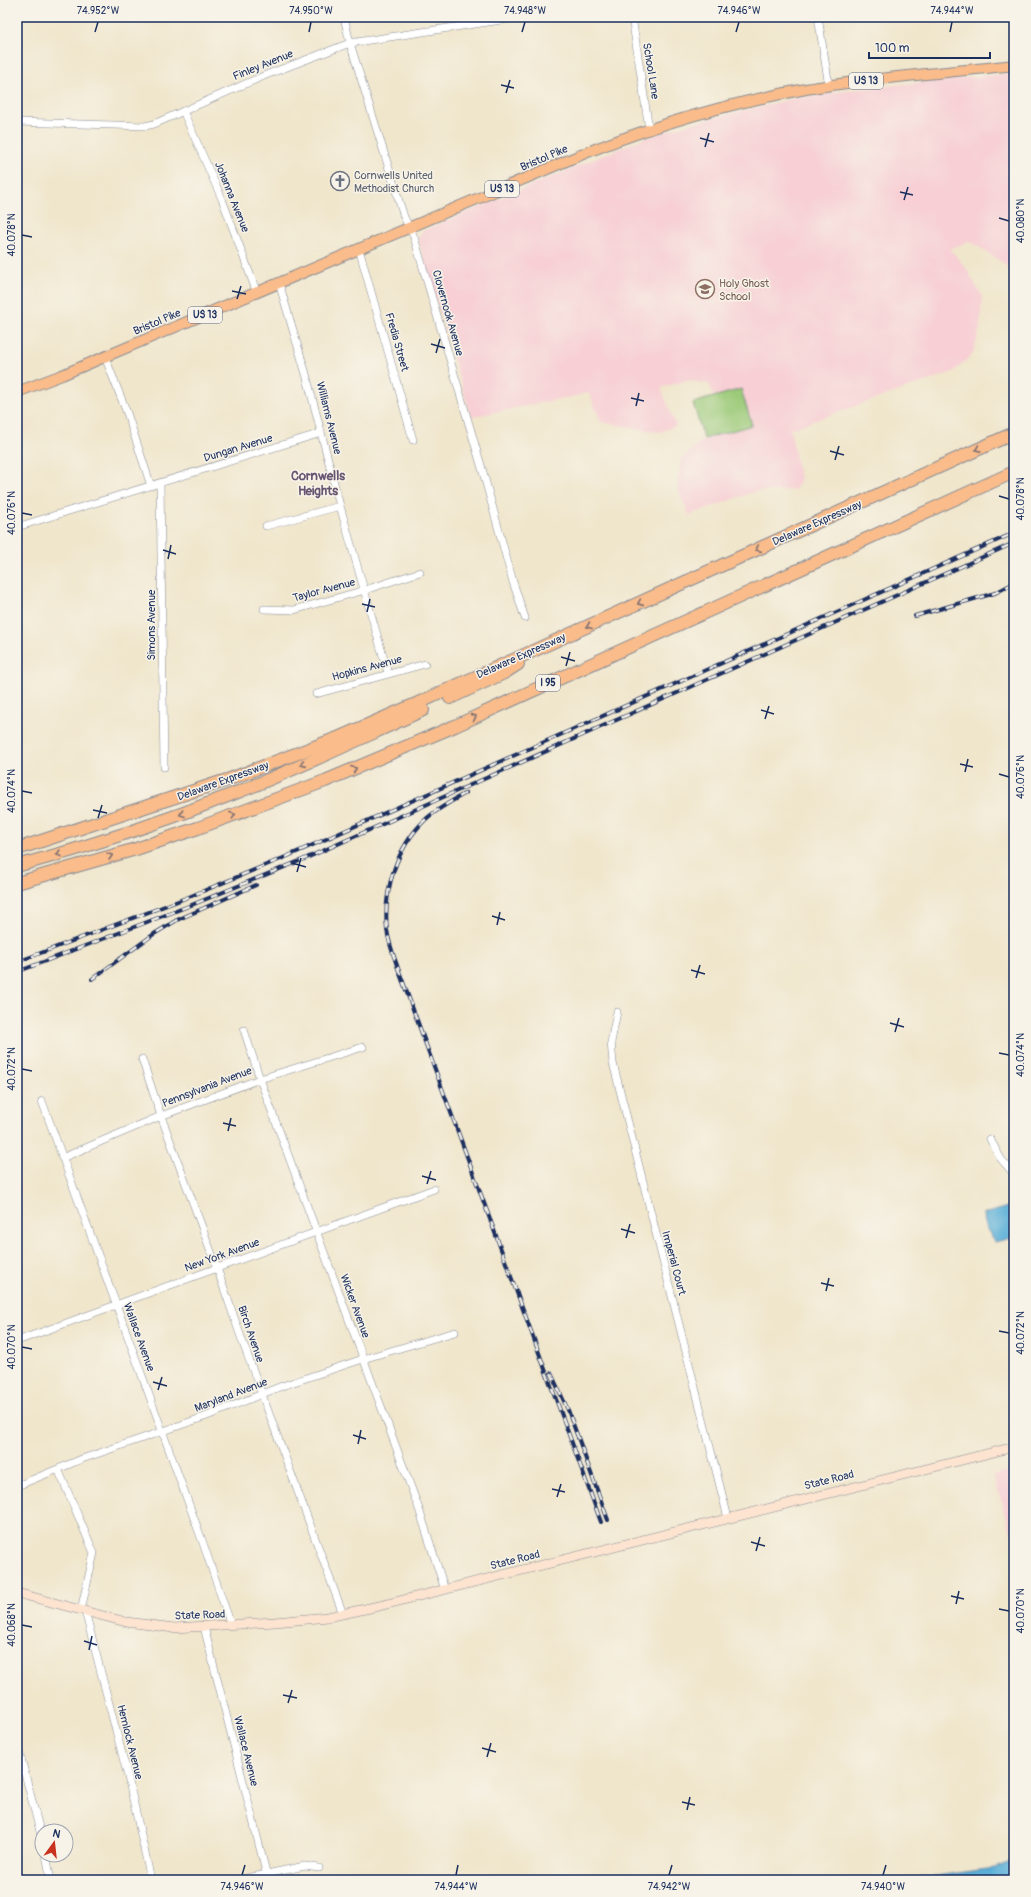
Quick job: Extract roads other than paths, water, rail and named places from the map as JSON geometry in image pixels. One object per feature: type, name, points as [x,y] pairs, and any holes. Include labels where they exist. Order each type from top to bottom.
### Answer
[{"type":"highway","name":"Delaware Expressway","points":[[17,849],[176,798],[285,759],[416,704],[1014,433]]},
{"type":"highway","name":"I 95","points":[[17,883],[192,830],[338,776],[455,726],[1014,472]]},
{"type":"highway","points":[[17,866],[120,835],[239,792],[504,674],[551,642]]},
{"type":"main road","name":"Bristol Pike","points":[[17,392],[105,357],[589,152],[649,129],[726,106],[829,86],[1014,65]]},
{"type":"main road","name":"State Road","points":[[17,1593],[143,1625],[174,1628],[231,1625],[343,1614],[445,1590],[1014,1447]]},
{"type":"street","name":"Clovernook Avenue","points":[[344,17],[350,43],[404,217],[414,237],[483,472],[513,582],[525,618]]},
{"type":"street","name":"Finley Avenue","points":[[17,122],[144,126],[154,124],[266,75],[350,43],[520,17]]},
{"type":"street","name":"School Lane","points":[[632,17],[649,129]]},
{"type":"street","points":[[818,17],[829,86]]},
{"type":"street","name":"Johanna Avenue","points":[[183,111],[222,199],[257,293]]},
{"type":"street","name":"Fredia Street","points":[[359,249],[413,440]]},
{"type":"street","name":"Williams Avenue","points":[[279,283],[306,374],[340,506],[388,674]]},
{"type":"street","points":[[17,527],[151,486],[129,419],[105,357]]},
{"type":"street","name":"Dungan Avenue","points":[[151,486],[321,434]]},
{"type":"street","name":"Simons Avenue","points":[[160,483],[164,767]]},
{"type":"street","points":[[266,526],[340,506]]},
{"type":"street","name":"Taylor Avenue","points":[[264,609],[294,610],[365,590],[420,572]]},
{"type":"street","name":"Hopkins Avenue","points":[[316,694],[425,664]]},
{"type":"street","name":"Imperial Court","points":[[617,1012],[611,1042],[613,1063],[728,1518]]},
{"type":"street","name":"Wicker Avenue","points":[[244,1030],[260,1079],[420,1509],[445,1590]]},
{"type":"street","name":"Pennsylvania Avenue","points":[[62,1158],[161,1116],[260,1079],[363,1047]]},
{"type":"street","name":"Birch Avenue","points":[[142,1059],[161,1116],[262,1395],[343,1614]]},
{"type":"street","name":"Wallace Avenue","points":[[42,1101],[203,1543],[231,1625]]},
{"type":"street","points":[[990,1140],[1001,1159],[1014,1174]]},
{"type":"street","name":"New York Avenue","points":[[17,1341],[434,1189]]},
{"type":"street","name":"Maryland Avenue","points":[[17,1486],[58,1469],[363,1359],[455,1332]]},
{"type":"street","name":"Hemlock Avenue","points":[[58,1469],[94,1552],[83,1610],[128,1777],[151,1880]]},
{"type":"street","name":"Wallace Avenue","points":[[204,1627],[268,1877]]},
{"type":"street","points":[[17,1743],[38,1823]]},
{"type":"street","points":[[48,1863],[51,1880]]},
{"type":"street","points":[[237,1880],[268,1877],[305,1866],[319,1868]]},
{"type":"water","points":[[1014,1205],[1014,1237],[995,1242],[985,1226],[984,1214]]},
{"type":"water","points":[[1014,1861],[1014,1880],[907,1880],[994,1868]]},
{"type":"railway","points":[[17,962],[191,896],[288,856],[1014,533]]},
{"type":"railway","points":[[17,972],[194,904],[302,860],[1014,543]]},
{"type":"railway","points":[[915,616],[995,593],[1014,583]]},
{"type":"railway","points":[[466,793],[445,805],[425,820],[406,844],[399,857],[390,885],[387,900],[387,930],[399,971],[601,1522]]},
{"type":"railway","points":[[92,979],[154,934],[177,920],[256,885]]},
{"type":"railway","points":[[551,1373],[568,1410],[608,1520]]},
{"type":"place","name":"Cornwells United Methodist Church","points":[[340,181]]},
{"type":"place","name":"Holy Ghost School","points":[[705,289]]},
{"type":"district","name":"Cornwells Heights","points":[[318,484]]}]
